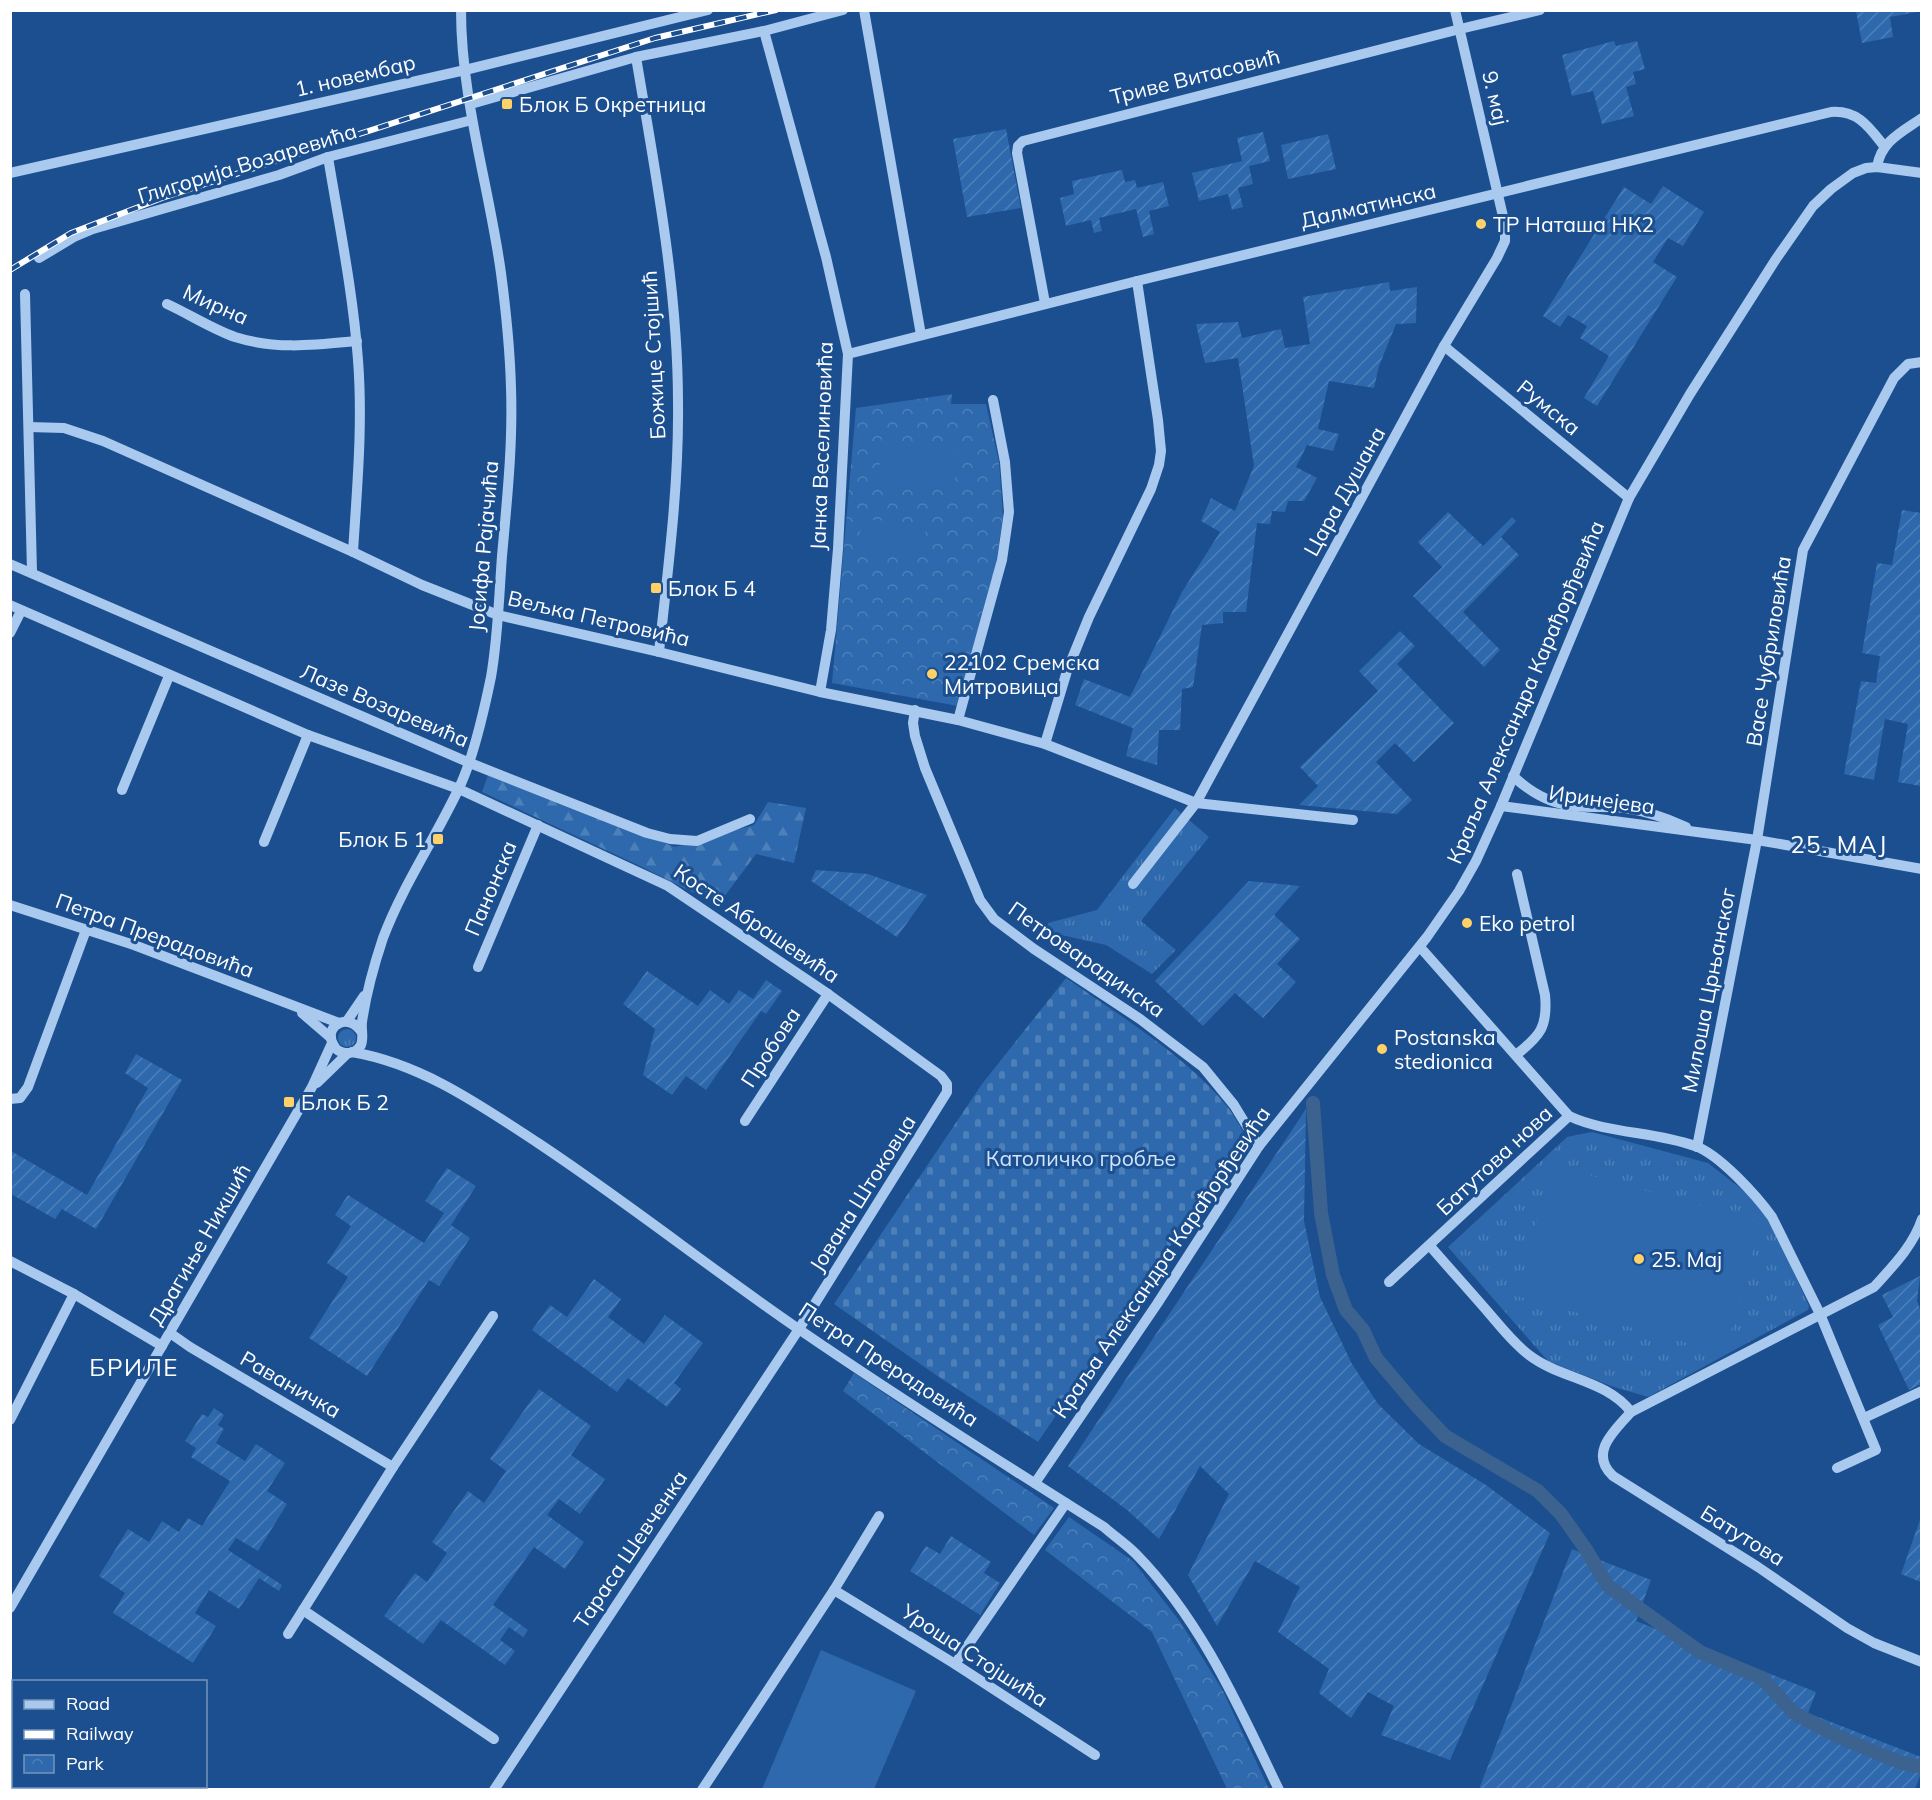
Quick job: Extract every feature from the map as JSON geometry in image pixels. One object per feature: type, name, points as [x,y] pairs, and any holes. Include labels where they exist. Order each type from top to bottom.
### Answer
[{"type":"street","name":"Јосифа Рајачића","points":[[362,1034],[362,1024],[374,970],[384,937],[406,885],[459,789],[470,763],[491,676],[498,615],[510,457],[511,389],[501,270],[472,120],[462,50],[461,10]]},
{"type":"street","name":"1. новембар","points":[[10,173],[465,70],[708,10]]},
{"type":"street","points":[[471,104],[636,57],[764,31],[843,10]]},
{"type":"street","points":[[864,10],[921,335]]},
{"type":"street","name":"9. мај","points":[[1455,10],[1498,194]]},
{"type":"street","name":"Триве Витасовић","points":[[1045,303],[1017,158],[1018,146],[1023,141],[1540,10]]},
{"type":"street","name":"Јанка Веселиновића","points":[[764,31],[826,257],[848,354],[838,549],[831,630],[820,692]]},
{"type":"street","name":"Божице Стојшић","points":[[636,57],[662,213],[677,367],[676,484],[659,652]]},
{"type":"street","name":"Далматинска","points":[[848,354],[1045,303],[1831,112],[1845,112],[1860,118],[1884,146]]},
{"type":"street","points":[[1877,167],[1884,146],[1922,118]]},
{"type":"street","name":"Глигорија Возаревића","points":[[39,258],[74,237],[93,229],[279,175],[328,157],[472,120]]},
{"type":"street","points":[[328,157],[357,341],[360,448],[353,552]]},
{"type":"street","name":"Краља Александра Карађорђевића","points":[[1035,1483],[1259,1146],[1420,947],[1459,891],[1476,861],[1501,806],[1629,498],[1738,317],[1813,207],[1831,189],[1853,173],[1866,168],[1877,167],[1922,173]]},
{"type":"street","name":"Цара Душана","points":[[1133,884],[1196,803],[1444,346],[1497,258],[1504,241],[1505,225],[1498,194]]},
{"type":"street","points":[[1045,744],[1067,671],[1089,617],[1151,489],[1159,465],[1161,451],[1158,420],[1137,281]]},
{"type":"street","points":[[25,294],[32,572]]},
{"type":"street","name":"Мирна","points":[[167,304],[233,336],[264,344],[292,347],[357,341]]},
{"type":"street","name":"Румска","points":[[1444,346],[1629,498]]},
{"type":"street","name":"Васе Чубриловића","points":[[1757,840],[1803,550],[1894,378],[1908,364],[1922,362]]},
{"type":"street","points":[[958,720],[1002,560],[1009,512],[1005,462],[993,400]]},
{"type":"street","name":"Вељка Петровића","points":[[29,427],[64,428],[103,441],[422,585],[498,615],[820,692],[958,720],[1045,744],[1196,803],[1353,820]]},
{"type":"street","name":"Лазе Возаревића","points":[[10,564],[470,763],[647,833],[670,839],[697,841],[750,819]]},
{"type":"street","points":[[10,605],[308,735],[459,789],[538,825]]},
{"type":"street","points":[[10,633],[21,611]]},
{"type":"street","points":[[122,790],[169,676]]},
{"type":"street","name":"Петроварадинска","points":[[915,710],[913,723],[915,736],[926,768],[980,900],[987,911],[994,919],[1034,949],[1140,1019],[1203,1067],[1234,1106],[1259,1146]]},
{"type":"street","points":[[264,842],[308,735]]},
{"type":"street","name":"Иринејева","points":[[1513,776],[1527,789],[1555,802],[1574,806],[1606,806],[1641,811],[1671,820],[1698,832]]},
{"type":"street","name":"Иринејева","points":[[1501,806],[1757,840],[1922,869]]},
{"type":"street","name":"Панонска","points":[[478,967],[538,825]]},
{"type":"street","name":"Косте Абрашевића","points":[[538,825],[669,886],[828,994],[941,1076]]},
{"type":"street","name":"Милоша Црњанског","points":[[1697,1147],[1757,840]]},
{"type":"street","points":[[1516,1055],[1539,1034],[1543,1027],[1546,1010],[1545,995],[1517,874]]},
{"type":"street","name":"Петра Прерадовића","points":[[10,905],[164,957],[286,1004],[343,1022]]},
{"type":"street","points":[[10,1099],[17,1099],[24,1095],[86,930]]},
{"type":"street","points":[[1420,947],[1569,1116]]},
{"type":"street","name":"Јосифа Рајачића","points":[[343,1022],[363,998],[374,970]]},
{"type":"street","name":"Пробова","points":[[745,1121],[828,994]]},
{"type":"street","name":"Петра Прерадовића","points":[[286,1004],[315,1023],[332,1040]]},
{"type":"street","points":[[343,1022],[356,1024],[362,1034],[360,1046],[350,1053],[338,1051],[332,1040],[334,1028],[343,1022]]},
{"type":"street","name":"Петра Прерадовића","points":[[362,1034],[370,1048],[387,1059],[447,1086],[504,1121],[585,1174],[800,1329],[1104,1527],[1134,1552],[1165,1586],[1192,1624],[1237,1701],[1279,1790]]},
{"type":"street","name":"Драгиње Никшић","points":[[10,1608],[312,1088],[332,1040]]},
{"type":"street","name":"Петра Прерадовића","points":[[350,1053],[387,1059]]},
{"type":"street","name":"Драгиње Никшић","points":[[312,1088],[350,1053]]},
{"type":"street","name":"Јована Штоковца","points":[[800,1329],[947,1092],[947,1084],[941,1076]]},
{"type":"street","name":"Батутова нова","points":[[1389,1282],[1569,1116],[1590,1125],[1659,1137],[1697,1147],[1728,1170],[1762,1203],[1772,1217],[1820,1314],[1876,1450],[1837,1468]]},
{"type":"street","points":[[1430,1246],[1512,1340],[1528,1355],[1557,1372],[1614,1394],[1631,1412],[1874,1287],[1899,1259],[1918,1231],[1922,1219]]},
{"type":"street","points":[[10,1261],[74,1294],[162,1346]]},
{"type":"street","points":[[10,1420],[74,1294]]},
{"type":"street","points":[[288,1634],[393,1467],[493,1316]]},
{"type":"street","name":"Тараса Шевченка","points":[[494,1790],[800,1329]]},
{"type":"street","name":"Раваничка","points":[[170,1333],[393,1467]]},
{"type":"street","points":[[1864,1418],[1922,1391]]},
{"type":"street","name":"Батутова","points":[[1631,1412],[1608,1439],[1604,1449],[1605,1468],[1612,1476],[1758,1567],[1847,1628],[1875,1643],[1922,1662]]},
{"type":"street","points":[[955,1664],[1066,1503]]},
{"type":"street","points":[[702,1790],[834,1590],[879,1516]]},
{"type":"street","name":"Уроша Стојшића","points":[[834,1590],[955,1664],[1095,1755]]},
{"type":"street","points":[[303,1610],[494,1739]]},
{"type":"green space","points":[[1856,11],[1922,11],[1890,17],[1893,37],[1862,43]]},
{"type":"green space","points":[[1614,41],[1616,46],[1637,41],[1645,69],[1633,72],[1636,84],[1626,87],[1634,116],[1602,124],[1593,91],[1572,96],[1562,55]]},
{"type":"green space","points":[[1006,129],[1021,208],[967,217],[953,139]]},
{"type":"green space","points":[[1263,132],[1270,161],[1249,166],[1253,184],[1238,188],[1243,207],[1232,210],[1228,194],[1199,201],[1192,173],[1242,161],[1237,138]]},
{"type":"green space","points":[[1328,134],[1336,169],[1288,179],[1281,145]]},
{"type":"green space","points":[[1122,170],[1125,182],[1135,180],[1137,188],[1163,182],[1169,206],[1149,211],[1154,234],[1143,237],[1136,209],[1099,218],[1102,231],[1094,233],[1091,220],[1066,226],[1060,198],[1074,194],[1072,181]]},
{"type":"green space","points":[[1663,186],[1704,212],[1683,246],[1668,238],[1653,262],[1677,277],[1597,406],[1584,398],[1609,356],[1580,338],[1587,326],[1568,315],[1560,327],[1543,316],[1624,187],[1651,204]]},
{"type":"green space","points":[[1389,282],[1390,291],[1417,287],[1416,323],[1396,324],[1379,366],[1374,388],[1329,381],[1318,429],[1339,434],[1333,451],[1307,445],[1296,467],[1317,478],[1304,501],[1288,501],[1285,512],[1272,511],[1270,524],[1257,523],[1246,612],[1223,612],[1223,623],[1202,625],[1193,687],[1182,689],[1180,730],[1159,730],[1157,765],[1126,756],[1133,728],[1075,705],[1084,679],[1130,697],[1182,592],[1220,532],[1201,521],[1211,498],[1235,511],[1254,466],[1238,358],[1205,363],[1196,324],[1238,322],[1242,338],[1281,329],[1285,348],[1310,344],[1303,297]]},
{"type":"green space","points":[[952,394],[951,404],[986,404],[999,462],[1003,517],[995,570],[958,706],[832,683],[856,408]]},
{"type":"green space","points":[[882,439],[958,446],[954,490],[878,483]]},
{"type":"green space","points":[[1902,510],[1921,513],[1921,786],[1898,782],[1908,724],[1885,719],[1874,780],[1844,774],[1861,681],[1876,683],[1880,656],[1862,653],[1877,563],[1892,565]]},
{"type":"green space","points":[[1448,512],[1483,546],[1512,517],[1516,521],[1501,537],[1519,555],[1463,612],[1500,650],[1484,667],[1413,596],[1442,567],[1418,542]]},
{"type":"green space","points":[[861,519],[926,524],[924,553],[859,548]]},
{"type":"green space","points":[[1400,631],[1415,646],[1397,664],[1454,723],[1414,762],[1395,743],[1376,762],[1412,800],[1397,814],[1299,805],[1318,786],[1300,767],[1378,691],[1359,671]]},
{"type":"green space","points":[[488,775],[675,847],[754,825],[768,802],[806,808],[794,863],[756,854],[718,905],[482,792]]},
{"type":"green space","points":[[1175,808],[1209,837],[1141,921],[1176,950],[1152,974],[1106,945],[1048,932],[1048,923],[1097,910]]},
{"type":"green space","points":[[816,870],[868,874],[927,895],[897,937],[811,881]]},
{"type":"green space","points":[[1249,881],[1300,886],[1274,915],[1300,939],[1277,964],[1296,982],[1263,1018],[1235,993],[1203,1026],[1155,981]]},
{"type":"green space","points":[[647,971],[698,1006],[710,990],[729,1004],[739,990],[753,999],[766,980],[782,991],[766,1014],[761,1011],[706,1090],[686,1076],[672,1095],[643,1075],[655,1029],[623,1004]]},
{"type":"green space","name":"Католичко гробље","points":[[1066,978],[1150,1036],[1191,1069],[1228,1108],[1245,1135],[1038,1442],[834,1304],[982,1084]]},
{"type":"green space","points":[[347,1029],[353,1032],[356,1038],[353,1044],[347,1047],[341,1044],[338,1038],[341,1032]]},
{"type":"green space","points":[[136,1054],[182,1080],[96,1229],[62,1209],[55,1219],[11,1194],[11,1151],[87,1195],[148,1088],[125,1073]]},
{"type":"green space","points":[[1306,1109],[1304,1221],[1320,1297],[1352,1364],[1378,1404],[1419,1444],[1486,1485],[1550,1533],[1450,1760],[1381,1735],[1394,1706],[1368,1692],[1351,1718],[1319,1693],[1329,1669],[1278,1632],[1300,1587],[1255,1561],[1217,1626],[1188,1575],[1229,1494],[1200,1466],[1159,1539],[1127,1510],[1068,1466]]},
{"type":"green space","points":[[1592,1132],[1708,1163],[1758,1202],[1771,1222],[1809,1306],[1808,1310],[1648,1397],[1611,1386],[1548,1361],[1448,1247],[1567,1137]]},
{"type":"green space","name":"25. Maj","points":[[1552,1165],[1761,1222],[1725,1353],[1517,1296]]},
{"type":"green space","points":[[447,1168],[476,1186],[451,1225],[470,1238],[439,1286],[429,1280],[367,1376],[309,1338],[348,1277],[327,1263],[351,1226],[335,1215],[348,1195],[424,1243],[444,1213],[425,1201]]},
{"type":"green space","points":[[1920,1276],[1917,1301],[1921,1312],[1921,1384],[1909,1390],[1878,1325],[1893,1317],[1882,1295]]},
{"type":"green space","points":[[594,1279],[621,1299],[608,1317],[644,1344],[665,1315],[703,1343],[674,1383],[681,1389],[667,1407],[628,1378],[617,1392],[532,1330],[550,1305],[567,1317]]},
{"type":"green space","points":[[854,1373],[1054,1508],[1034,1535],[843,1391]]},
{"type":"green space","points":[[539,1389],[591,1426],[571,1455],[605,1479],[580,1514],[559,1499],[547,1515],[584,1542],[565,1569],[534,1547],[493,1605],[528,1630],[523,1637],[509,1627],[500,1640],[515,1651],[505,1665],[441,1620],[423,1644],[384,1616],[415,1573],[427,1582],[447,1553],[432,1542],[468,1491],[484,1503],[506,1471],[490,1459]]},
{"type":"green space","points":[[214,1408],[224,1415],[218,1425],[224,1429],[216,1443],[245,1461],[256,1444],[285,1463],[267,1491],[287,1504],[258,1551],[236,1538],[228,1550],[282,1585],[279,1591],[259,1578],[239,1609],[209,1590],[195,1613],[216,1626],[193,1663],[113,1613],[125,1593],[99,1576],[128,1529],[149,1542],[162,1521],[179,1532],[188,1518],[202,1526],[230,1481],[191,1457],[196,1448],[185,1441],[202,1414],[208,1417]]},
{"type":"green space","points":[[1069,1517],[1133,1561],[1181,1623],[1223,1691],[1269,1789],[1227,1789],[1152,1632],[1045,1550]]},
{"type":"green space","points":[[1921,1517],[1922,1582],[1901,1574]]},
{"type":"green space","points":[[951,1536],[991,1562],[984,1573],[1000,1583],[980,1615],[910,1571],[926,1546],[940,1554]]},
{"type":"green space","points":[[1572,1549],[1651,1580],[1636,1621],[1816,1692],[1808,1713],[1921,1757],[1921,1773],[1915,1789],[1479,1789]]},
{"type":"green space","points":[[821,1650],[916,1691],[874,1789],[762,1789]]},
{"type":"green space","points":[[10,1766],[12,1767],[12,1788],[119,1788],[118,1790],[11,1789]]},
{"type":"waterway","points":[[1313,1103],[1321,1213],[1333,1275],[1346,1310],[1363,1330],[1376,1358],[1415,1404],[1445,1436],[1538,1491],[1561,1514],[1608,1586],[1700,1652],[1762,1678],[1794,1713],[1837,1736],[1909,1765],[1922,1766]]},
{"type":"railway","points":[[10,270],[71,233],[162,198],[655,38],[776,10]]},
{"type":"place","name":"Блок Б Окретница","points":[[507,104]]},
{"type":"place","name":"ТР Наташа НК2","points":[[1481,224]]},
{"type":"place","name":"Блок Б 4","points":[[656,588]]},
{"type":"place","name":"22102 Сремска Митровица","points":[[932,674]]},
{"type":"place","name":"Блок Б 1","points":[[438,839]]},
{"type":"place","name":"Eko petrol","points":[[1467,923]]},
{"type":"place","name":"Postanska stedionica","points":[[1382,1049]]},
{"type":"place","name":"Блок Б 2","points":[[289,1102]]},
{"type":"place","name":"25. Maj","points":[[1639,1259]]},
{"type":"district","name":"25. МАЈ","points":[[1839,844]]},
{"type":"district","name":"БРИЛЕ","points":[[134,1367]]}]
